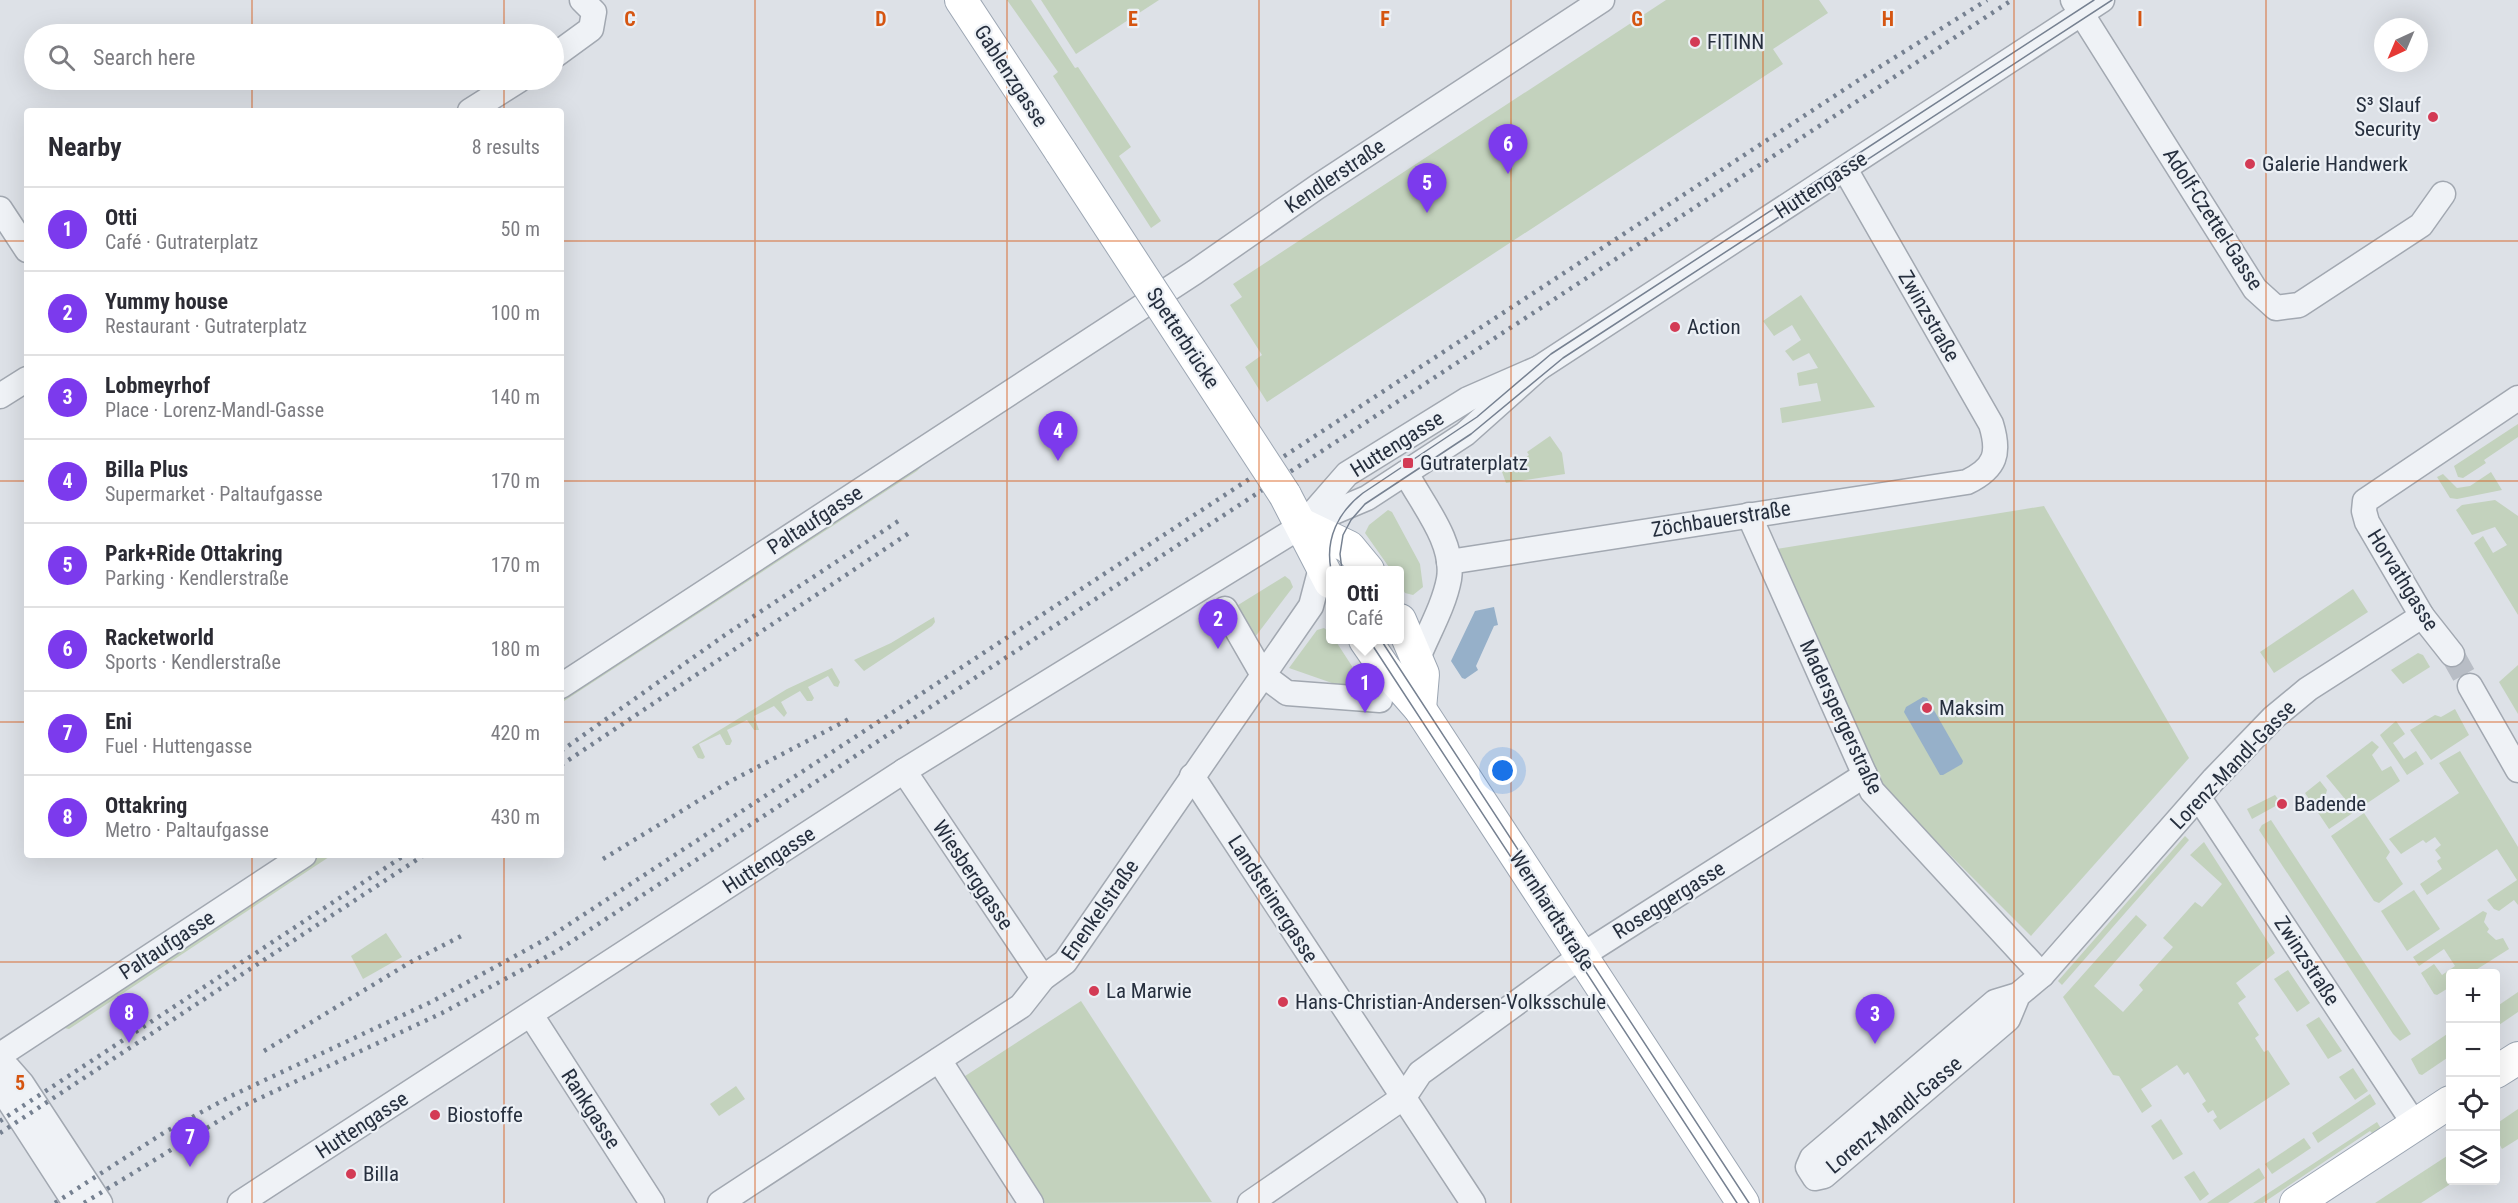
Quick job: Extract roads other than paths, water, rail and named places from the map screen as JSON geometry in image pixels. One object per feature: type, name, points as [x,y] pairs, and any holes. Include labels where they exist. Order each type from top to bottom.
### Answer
[{"type":"main road","name":"Gablenzgasse","points":[[961,0],[1061,152]]},
{"type":"main road","name":"Spetterbrücke","points":[[1061,152],[1303,525]]},
{"type":"main road","points":[[1303,525],[1349,547],[1365,566]]},
{"type":"main road","points":[[1303,525],[1326,573]]},
{"type":"main road","points":[[1404,628],[1423,674],[1420,709]]},
{"type":"main road","name":"Wernhardtstraße","points":[[1368,644],[1385,669],[1420,709],[1743,1203]]},
{"type":"main road","points":[[2500,1069],[2518,1058]]},
{"type":"main road","points":[[2296,1203],[2446,1105]]},
{"type":"street","name":"Kendlerstraße","points":[[1068,354],[1602,0]]},
{"type":"street","name":"Huttengasse","points":[[240,1203],[904,771],[1303,525],[1367,498],[1406,473],[1465,434],[1539,369],[1845,169],[2077,7],[2102,0]]},
{"type":"street","points":[[564,49],[591,29],[594,12],[585,2]]},
{"type":"street","name":"Adolf-Czettel-Gasse","points":[[2077,7],[2255,290],[2276,308],[2299,305],[2421,225],[2443,194]]},
{"type":"street","points":[[475,108],[503,90]]},
{"type":"street","name":"Zwinzstraße","points":[[1845,169],[1991,424],[1996,440],[1995,456],[1990,467]]},
{"type":"street","points":[[0,209],[24,245]]},
{"type":"street","name":"Paltaufgasse","points":[[564,684],[1068,354]]},
{"type":"street","name":"Huttengasse","points":[[1303,525],[1347,474],[1467,399],[1539,369]]},
{"type":"street","points":[[0,396],[24,381]]},
{"type":"street","name":"Horvathgasse","points":[[2452,654],[2422,616],[2367,522],[2364,511],[2365,501],[2518,398]]},
{"type":"street","name":"Zöchbauerstraße","points":[[1449,562],[1967,482],[1990,467]]},
{"type":"street","points":[[1406,473],[1443,540],[1449,562],[1449,579],[1418,658]]},
{"type":"street","name":"Maderspergerstraße","points":[[1749,514],[1872,791],[2042,975]]},
{"type":"street","name":"Enenkelstraße","points":[[720,1203],[1021,1005],[1043,978],[1071,955],[1311,606],[1326,573]]},
{"type":"street","points":[[1225,609],[1263,675],[1287,693],[1380,700]]},
{"type":"street","name":"Lorenz-Mandl-Gasse","points":[[2018,995],[2008,1018],[1835,1168],[1824,1176],[1815,1178],[1809,1173],[1808,1167],[1812,1158],[1995,1002],[2018,995],[2042,975],[2273,717],[2308,689],[2422,616]]},
{"type":"street","points":[[2470,686],[2518,770]]},
{"type":"street","name":"Wiesberggasse","points":[[904,771],[1043,978]]},
{"type":"street","name":"Roseggergasse","points":[[1250,1203],[1404,1097],[1420,1073],[1581,956],[1865,775]]},
{"type":"street","name":"Landsteinergasse","points":[[1192,776],[1473,1203]]},
{"type":"street","name":"Zwinzstraße","points":[[2199,798],[2415,1125]]},
{"type":"street","name":"Paltaufgasse","points":[[0,1055],[299,858]]},
{"type":"street","name":"Rankgasse","points":[[531,1015],[652,1203]]},
{"type":"street","points":[[939,1060],[1030,1203]]},
{"type":"street","points":[[0,1064],[8,1068],[22,1084],[100,1203]]},
{"type":"street","points":[[0,1087],[75,1203]]},
{"type":"water","points":[[1494,607],[1498,625],[1494,626],[1476,666],[1478,670],[1465,679],[1462,678],[1451,661],[1475,611]]},
{"type":"water","points":[[1923,697],[1927,698],[1963,761],[1962,764],[1943,775],[1940,775],[1904,712],[1906,707]]},
{"type":"tunnel","points":[[2452,654],[2470,686]]},
{"type":"tram line","points":[[1331,566],[1330,548],[1335,527],[1354,500],[1363,493],[1477,417],[1551,354],[2094,0]]},
{"type":"tram line","points":[[1342,566],[1340,554],[1343,535],[1351,520],[1365,504],[1471,434],[1563,358],[2112,0]]},
{"type":"tram line","points":[[1372,644],[1737,1203]]},
{"type":"tram line","points":[[1384,644],[1749,1203]]},
{"type":"railway","points":[[55,1203],[165,1132],[231,1096],[433,1001],[548,938],[1865,76],[1987,0]]},
{"type":"railway","points":[[84,1203],[243,1106],[442,1013],[557,951],[2012,0]]},
{"type":"railway","points":[[564,749],[725,635],[903,518]]},
{"type":"railway","points":[[564,763],[912,531]]},
{"type":"railway","points":[[603,859],[729,782],[851,718]]},
{"type":"railway","points":[[0,1121],[400,858]]},
{"type":"railway","points":[[0,1133],[419,858]]},
{"type":"railway","points":[[264,1051],[409,963],[465,934]]},
{"type":"place","name":"FITINN","points":[[1695,42]]},
{"type":"place","name":"S³ Slauf Security","points":[[2433,117]]},
{"type":"place","name":"Galerie Handwerk","points":[[2250,164]]},
{"type":"place","name":"Racketworld","points":[[1508,174]]},
{"type":"place","name":"Park+Ride Ottakring","points":[[1427,213]]},
{"type":"place","name":"Action","points":[[1675,327]]},
{"type":"place","name":"Billa Plus","points":[[1058,461]]},
{"type":"place","name":"Gutraterplatz","points":[[1408,463]]},
{"type":"place","name":"Yummy house","points":[[1218,649]]},
{"type":"place","name":"Maksim","points":[[1927,708]]},
{"type":"place","name":"Otti","points":[[1365,713]]},
{"type":"place","name":"Badende","points":[[2282,804]]},
{"type":"place","name":"La Marwie","points":[[1094,991]]},
{"type":"place","name":"Hans-Christian-Andersen-Volksschule","points":[[1283,1002]]},
{"type":"place","name":"Ottakring","points":[[129,1043]]},
{"type":"place","name":"Lobmeyrhof","points":[[1875,1044]]},
{"type":"place","name":"Biostoffe","points":[[435,1115]]},
{"type":"place","name":"Eni","points":[[190,1167]]},
{"type":"place","name":"Billa","points":[[351,1174]]}]
